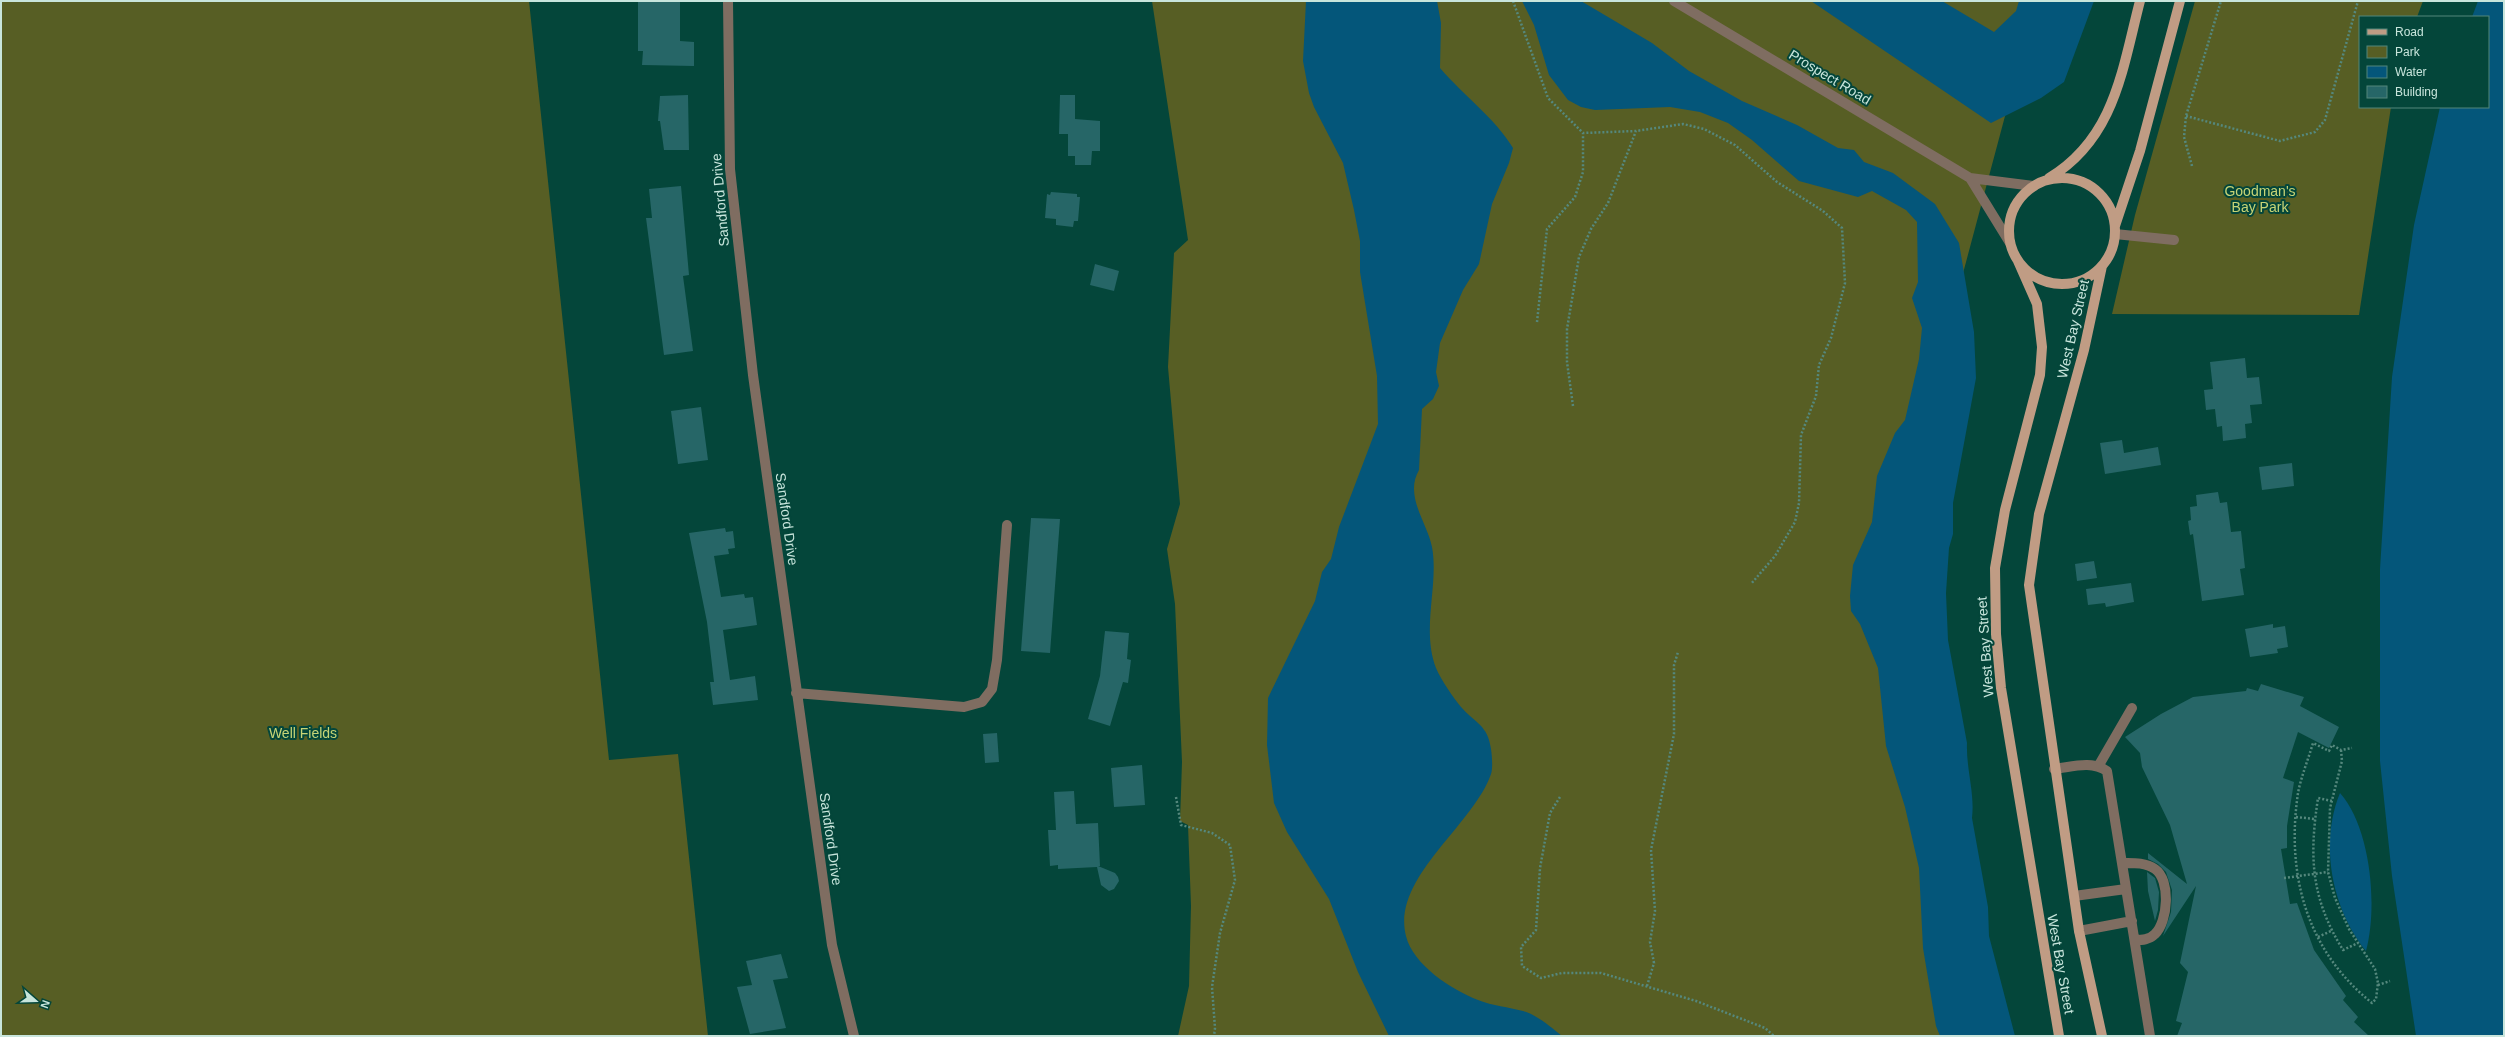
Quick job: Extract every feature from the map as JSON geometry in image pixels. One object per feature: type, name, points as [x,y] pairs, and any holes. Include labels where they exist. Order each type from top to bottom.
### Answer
[{"type":"main road","points":[[2140,1],[2121,76],[2108,114],[2098,132],[2070,165],[2034,186],[2025,193],[2014,208],[2008,230],[2010,243],[2018,261],[2032,276],[2060,285],[2082,281],[2102,266],[2109,254],[2140,151],[2180,1]]},
{"type":"main road","points":[[2044,181],[2058,178],[2073,179],[2095,190],[2110,208],[2115,230]]},
{"type":"main road","name":"West Bay Street","points":[[2018,261],[2037,304],[2041,320],[2042,354],[2040,375],[2005,510],[1995,568],[1996,634],[2001,688],[2059,1036]]},
{"type":"main road","name":"West Bay Street","points":[[2102,266],[2084,350],[2039,514],[2029,585],[2054,769],[2079,932],[2102,1036]]},
{"type":"street","name":"Sandford Drive","points":[[728,1],[730,169],[753,375],[832,945],[854,1036]]},
{"type":"street","name":"Prospect Road","points":[[1674,1],[1970,178],[2034,186]]},
{"type":"street","name":"Prospect Road","points":[[1970,178],[2010,243]]},
{"type":"street","points":[[2115,230],[2174,240]]},
{"type":"street","points":[[796,693],[964,707],[982,702],[992,689],[997,660],[1006,525]]},
{"type":"street","points":[[2098,765],[2132,708]]},
{"type":"street","points":[[2054,769],[2098,765],[2107,771],[2150,1036]]},
{"type":"street","points":[[2122,863],[2138,863],[2155,869],[2162,879],[2166,896],[2165,918],[2156,934],[2146,940],[2135,940]]},
{"type":"street","points":[[2074,896],[2126,889]]},
{"type":"street","points":[[2079,932],[2132,921]]},
{"type":"path","points":[[1513,1],[1548,98],[1583,134],[1583,172],[1575,197],[1547,229],[1537,322]]},
{"type":"path","points":[[2192,166],[2184,137],[2186,116],[2221,1]]},
{"type":"path","points":[[2186,116],[2280,142],[2315,132],[2325,120],[2358,1]]},
{"type":"path","points":[[1583,134],[1636,131],[1683,124],[1704,130],[1736,146],[1777,182],[1823,211],[1842,228],[1845,282],[1831,338],[1819,365],[1816,396],[1801,435],[1799,503],[1795,522],[1775,556],[1751,584]]},
{"type":"path","points":[[1573,406],[1567,362],[1567,329],[1579,257],[1591,229],[1608,203],[1636,131]]},
{"type":"path","points":[[1647,986],[1654,964],[1650,942],[1655,911],[1651,850],[1674,734],[1674,665],[1678,652]]},
{"type":"path","points":[[2341,750],[2342,761],[2332,802],[2328,832],[2328,872],[2335,898],[2358,943],[2375,969],[2378,985],[2376,999],[2372,1003],[2346,980],[2318,937],[2305,908],[2296,876],[2296,817],[2298,792],[2313,744],[2330,751],[2332,745],[2341,750],[2352,748]]},
{"type":"path","points":[[1176,797],[1181,825],[1212,833],[1230,845],[1235,880],[1220,933],[1212,987],[1215,1028],[1214,1036]]},
{"type":"path","points":[[1560,797],[1550,813],[1540,868],[1536,930],[1521,947],[1522,966],[1541,978],[1562,973],[1601,973],[1703,1004],[1765,1028],[1774,1036]]},
{"type":"path","points":[[2332,802],[2318,798],[2314,819],[2312,851],[2313,874],[2321,907],[2331,931],[2343,950],[2358,943]]},
{"type":"path","points":[[2296,817],[2314,819]]},
{"type":"path","points":[[2284,878],[2328,872]]},
{"type":"path","points":[[2318,937],[2331,931]]},
{"type":"path","points":[[2378,985],[2390,981]]},
{"type":"green space","name":"Well Fields","points":[[1,1],[529,1],[609,760],[678,754],[708,1036],[1,1036]]},
{"type":"green space","points":[[1152,1],[2054,1],[2012,90],[1931,393],[1909,524],[1991,1036],[1178,1036],[1189,986],[1191,906],[1188,825],[1180,821],[1182,762],[1175,604],[1167,549],[1180,504],[1168,367],[1174,253],[1188,240]]},
{"type":"green space","name":"Goodman's Bay Park","points":[[2195,1],[2423,1],[2417,16],[2359,16],[2359,108],[2391,108],[2359,315],[2112,314],[2135,215]]},
{"type":"water","points":[[1306,1],[1437,1],[1441,23],[1440,68],[1488,116],[1513,148],[1509,163],[1492,204],[1479,264],[1463,290],[1440,343],[1436,372],[1439,386],[1433,399],[1422,409],[1419,470],[1415,480],[1414,489],[1418,509],[1432,547],[1434,562],[1430,638],[1436,668],[1447,688],[1461,707],[1484,729],[1489,741],[1492,771],[1482,794],[1436,853],[1410,894],[1405,915],[1406,936],[1410,947],[1417,957],[1435,975],[1446,983],[1478,1000],[1523,1011],[1533,1015],[1562,1036],[1389,1036],[1358,972],[1329,899],[1287,832],[1274,803],[1267,745],[1268,698],[1315,601],[1322,572],[1331,559],[1339,527],[1378,424],[1377,376],[1360,272],[1360,241],[1354,210],[1343,163],[1314,107],[1309,93],[1303,61]]},
{"type":"water","points":[[1522,1],[1581,1],[1652,43],[1689,71],[1742,101],[1797,125],[1838,148],[1854,150],[1864,162],[1893,173],[1935,204],[1959,243],[1974,332],[1976,378],[1953,503],[1953,534],[1949,548],[1946,593],[1948,640],[1967,743],[1973,809],[1972,818],[1988,907],[1989,936],[2015,1036],[1940,1036],[1936,1026],[1923,948],[1919,868],[1905,807],[1886,746],[1878,668],[1860,624],[1851,611],[1850,596],[1853,565],[1872,522],[1877,476],[1895,433],[1905,420],[1919,359],[1922,328],[1912,298],[1918,282],[1917,222],[1906,210],[1872,191],[1858,197],[1799,181],[1752,140],[1728,123],[1700,112],[1670,107],[1595,110],[1581,107],[1568,100],[1549,75],[1534,25]]},
{"type":"water","points":[[1811,1],[1942,1],[1994,32],[2016,11],[2019,1],[2094,1],[2064,82],[2041,98],[1991,123]]},
{"type":"water","points":[[2478,1],[2504,1],[2504,1036],[2416,1036],[2392,876],[2380,761],[2380,569],[2392,377],[2414,225],[2440,108],[2489,108],[2489,16],[2472,16]]},
{"type":"water","points":[[2340,793],[2351,808],[2359,826],[2369,869],[2371,913],[2370,933],[2366,951],[2354,934],[2345,916],[2337,896],[2332,875],[2330,833]]},
{"type":"building","points":[[638,1],[680,1],[680,41],[694,42],[694,66],[642,65],[643,51],[638,51]]},
{"type":"building","points":[[688,95],[689,150],[664,150],[660,121],[658,121],[660,96]]},
{"type":"building","points":[[1060,95],[1075,95],[1075,119],[1100,121],[1100,151],[1092,151],[1091,165],[1075,165],[1075,156],[1068,156],[1068,134],[1059,134]]},
{"type":"building","points":[[681,186],[689,275],[683,276],[693,351],[664,355],[646,218],[652,218],[649,189]]},
{"type":"building","points":[[1051,192],[1077,194],[1077,197],[1080,197],[1078,221],[1074,221],[1073,227],[1056,225],[1056,219],[1045,218],[1047,194],[1050,195]]},
{"type":"building","points":[[1095,264],[1119,271],[1114,291],[1090,285]]},
{"type":"building","points":[[2245,358],[2247,378],[2259,377],[2262,404],[2250,405],[2252,423],[2245,424],[2246,438],[2223,441],[2222,426],[2217,427],[2215,409],[2206,410],[2204,390],[2213,389],[2210,362]]},
{"type":"building","points":[[701,407],[708,460],[678,464],[671,411]]},
{"type":"building","points":[[2122,440],[2124,453],[2158,447],[2161,465],[2105,474],[2100,443]]},
{"type":"building","points":[[2292,463],[2294,486],[2262,490],[2259,467]]},
{"type":"building","points":[[2218,492],[2220,503],[2227,502],[2231,532],[2241,531],[2245,568],[2240,569],[2244,595],[2202,601],[2193,534],[2190,535],[2188,521],[2191,520],[2190,507],[2197,506],[2196,495]]},
{"type":"building","points":[[1031,518],[1060,519],[1050,653],[1021,651]]},
{"type":"building","points":[[725,528],[726,532],[733,531],[735,548],[728,549],[729,554],[714,556],[721,597],[744,594],[745,598],[753,597],[757,625],[723,630],[730,680],[755,676],[758,700],[713,705],[710,682],[714,682],[707,622],[689,533]]},
{"type":"building","points":[[2094,561],[2097,578],[2077,581],[2075,564]]},
{"type":"building","points":[[2131,583],[2134,602],[2106,607],[2105,603],[2088,605],[2086,589]]},
{"type":"building","points":[[2273,624],[2273,628],[2285,626],[2288,647],[2277,649],[2278,653],[2250,657],[2245,629]]},
{"type":"building","points":[[1105,631],[1129,633],[1127,659],[1131,660],[1128,683],[1123,682],[1110,726],[1088,719],[1100,676]]},
{"type":"building","points":[[2261,684],[2304,697],[2300,706],[2339,727],[2329,748],[2298,732],[2283,778],[2294,782],[2287,826],[2287,848],[2281,849],[2290,904],[2297,903],[2314,950],[2346,996],[2343,1000],[2358,1017],[2354,1022],[2369,1036],[2177,1036],[2182,1023],[2176,1021],[2188,972],[2180,963],[2196,886],[2163,936],[2171,912],[2172,890],[2166,872],[2158,864],[2148,859],[2148,853],[2187,884],[2170,825],[2142,767],[2140,753],[2125,737],[2161,714],[2193,697],[2246,691],[2247,688],[2258,691]]},
{"type":"building","points":[[997,733],[999,762],[985,763],[983,734]]},
{"type":"building","points":[[1142,765],[1145,805],[1114,807],[1111,768]]},
{"type":"building","points":[[1074,791],[1076,824],[1098,823],[1100,866],[1098,866],[1115,873],[1118,877],[1119,881],[1114,889],[1109,891],[1101,885],[1097,867],[1058,869],[1058,865],[1050,866],[1048,830],[1056,830],[1054,792]]},
{"type":"building","points":[[2147,872],[2155,878],[2159,892],[2158,910],[2155,921],[2148,891]]},
{"type":"building","points":[[781,954],[788,978],[773,980],[786,1028],[750,1034],[737,987],[752,985],[746,961]]}]
